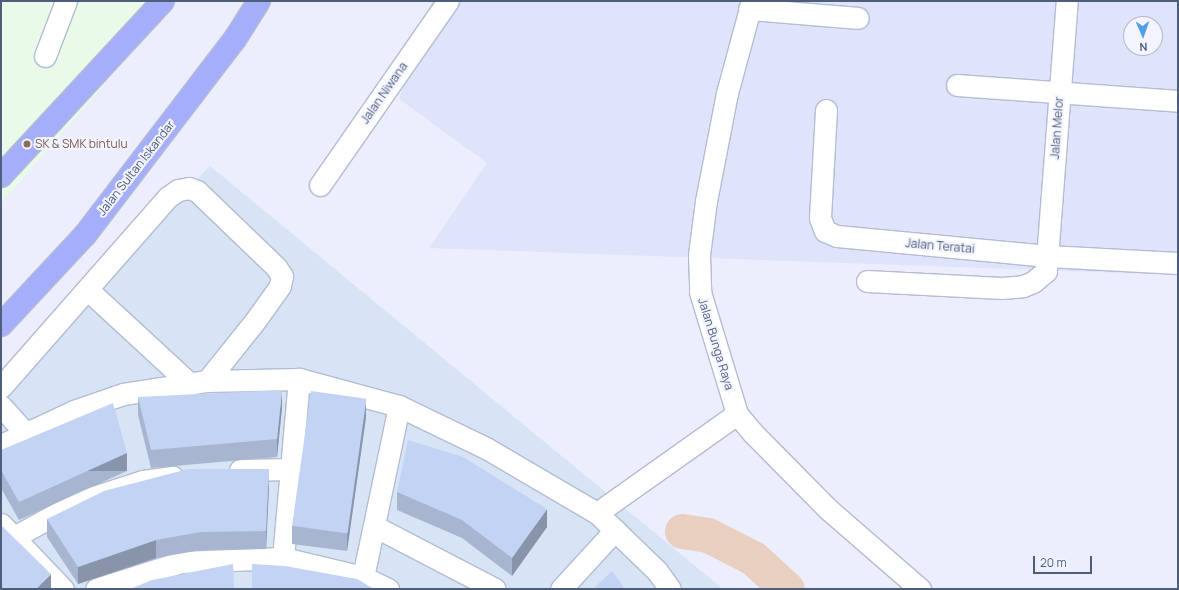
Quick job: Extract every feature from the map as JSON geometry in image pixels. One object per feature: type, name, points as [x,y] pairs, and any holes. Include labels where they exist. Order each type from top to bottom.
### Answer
[{"type":"main road","points":[[1,176],[163,1]]},
{"type":"main road","name":"Jalan Sultan Iskandar","points":[[1,325],[85,235],[235,39],[258,1]]},
{"type":"street","points":[[44,56],[66,1]]},
{"type":"street","name":"Jalan Niwana","points":[[320,185],[448,1]]},
{"type":"street","name":"Jalan Melor","points":[[867,281],[1023,286],[1033,282],[1046,271],[1067,1]]},
{"type":"street","points":[[751,5],[858,18]]},
{"type":"street","name":"Jalan Bunga Raya","points":[[751,5],[727,93],[699,255],[700,292],[737,414],[753,433],[828,509],[920,589]]},
{"type":"street","points":[[957,85],[1178,101]]},
{"type":"street","name":"Jalan Teratai","points":[[826,110],[820,218],[826,231],[837,236],[1048,256],[1178,263]]},
{"type":"street","points":[[1,387],[88,290],[168,197],[178,190],[189,188],[197,192],[276,267],[282,276],[280,286],[255,321],[198,382]]},
{"type":"street","points":[[88,290],[198,382]]},
{"type":"street","points":[[283,558],[299,379]]},
{"type":"street","points":[[1,445],[74,411],[123,394],[198,382],[299,379],[399,406],[486,448],[597,513],[657,571],[670,589]]},
{"type":"street","points":[[1,406],[25,433]]},
{"type":"street","points":[[363,577],[399,406]]},
{"type":"street","points":[[597,513],[737,414]]},
{"type":"street","points":[[223,471],[292,469]]},
{"type":"street","points":[[64,589],[7,531],[78,502],[143,481],[194,474]]},
{"type":"street","points":[[374,526],[495,589]]},
{"type":"street","points":[[561,589],[615,530]]},
{"type":"street","points":[[96,589],[181,562],[283,558],[363,577],[388,589]]},
{"type":"shaded area","name":"SK & SMK bintulu","points":[[1,1],[154,1],[104,85],[1,203]]},
{"type":"shaded area","points":[[432,1],[1178,1],[1178,275],[429,248],[487,163],[399,99]]},
{"type":"shaded area","points":[[210,166],[723,589],[1,589],[1,376]]},
{"type":"building","points":[[282,390],[277,439],[151,450],[138,397]]},
{"type":"building","points":[[311,391],[366,399],[348,533],[292,526]]},
{"type":"building","points":[[113,403],[127,453],[19,502],[1,470],[1,450]]},
{"type":"building","points":[[408,440],[463,457],[547,509],[512,558],[462,520],[397,492]]},
{"type":"building","points":[[188,469],[269,469],[266,531],[201,532],[156,540],[78,567],[47,519],[104,491]]},
{"type":"building","points":[[1,525],[51,574],[36,589],[1,589]]},
{"type":"building","points":[[233,564],[234,589],[130,589],[152,580]]},
{"type":"building","points":[[252,564],[285,566],[357,579],[374,589],[252,589]]},
{"type":"building","points":[[612,571],[625,589],[593,589]]},
{"type":"waterway","points":[[682,531],[708,535],[753,558],[787,589]]},
{"type":"place","name":"SK & SMK bintulu","points":[[27,144]]}]
